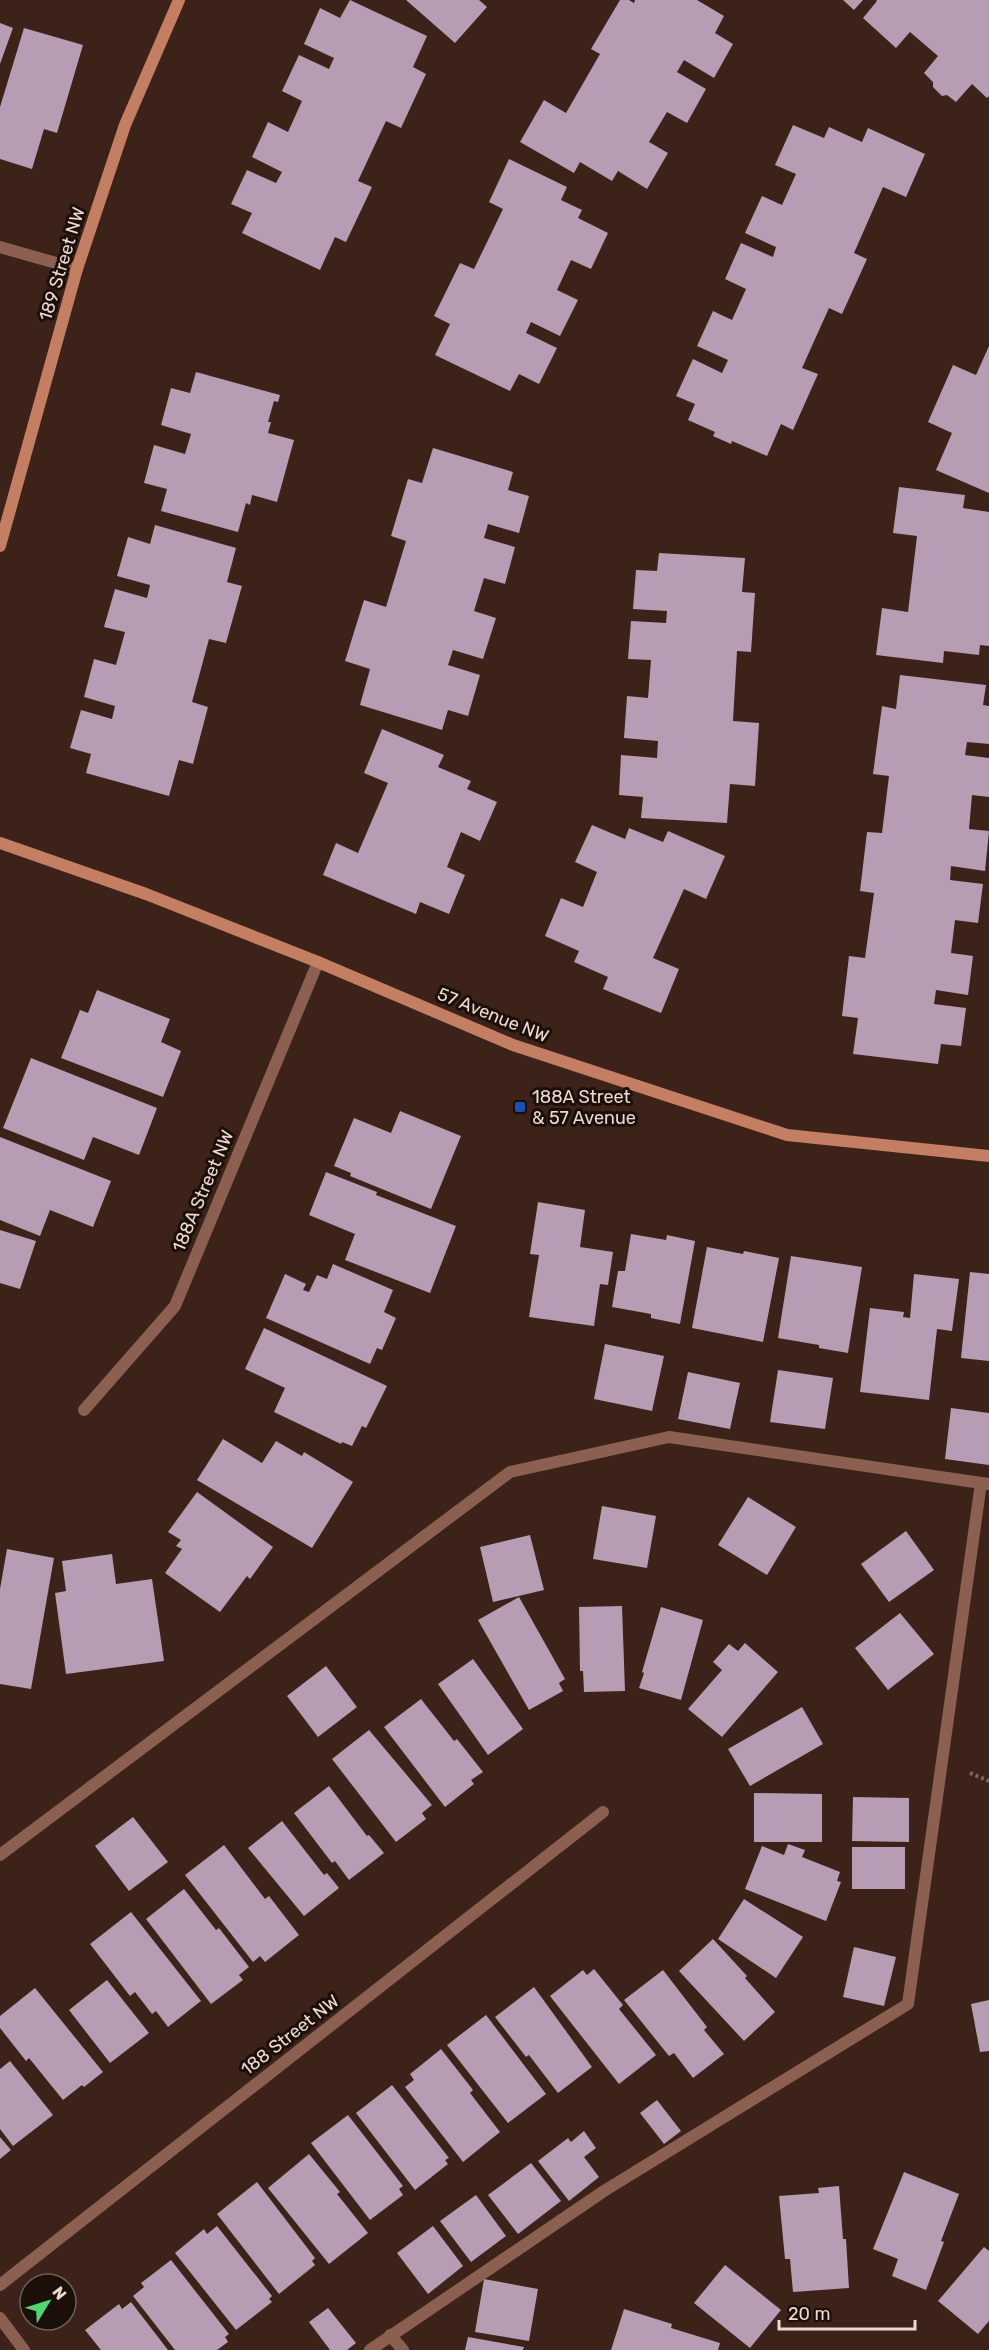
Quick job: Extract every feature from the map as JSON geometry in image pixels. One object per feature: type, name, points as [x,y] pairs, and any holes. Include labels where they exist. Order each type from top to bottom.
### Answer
[{"type":"street","name":"189 Street NW","points":[[0,546],[77,269],[125,125],[179,0]]},
{"type":"street","points":[[0,247],[77,269]]},
{"type":"street","name":"57 Avenue NW","points":[[0,843],[146,894],[318,962],[513,1045],[787,1135],[989,1156]]},
{"type":"street","name":"188A Street NW","points":[[84,1410],[175,1306],[318,962]]},
{"type":"street","points":[[0,1856],[510,1472],[669,1437],[985,1484],[908,2004],[604,2191],[370,2350]]},
{"type":"street","name":"188 Street NW","points":[[0,2285],[603,1812]]},
{"type":"street","points":[[0,2318],[24,2350]]},
{"type":"street","points":[[390,2335],[403,2350]]},
{"type":"building","points":[[350,0],[427,36],[413,67],[426,74],[401,128],[386,121],[358,181],[372,187],[346,242],[335,237],[320,270],[242,233],[252,213],[231,204],[247,170],[276,183],[282,172],[252,157],[268,122],[288,132],[302,101],[282,91],[299,55],[329,69],[334,58],[304,44],[320,8],[340,18]]},
{"type":"building","points":[[406,0],[479,0],[487,7],[455,43]]},
{"type":"building","points":[[620,0],[629,0],[634,3],[635,0],[697,0],[724,16],[715,33],[733,44],[714,78],[684,60],[677,72],[706,89],[687,123],[667,112],[649,142],[668,153],[647,189],[618,171],[612,181],[580,162],[574,173],[520,142],[544,100],[566,113],[600,54],[591,49]]},
{"type":"building","points":[[843,0],[863,0],[854,10]]},
{"type":"building","points":[[876,0],[989,0],[989,96],[987,98],[972,84],[956,102],[947,95],[942,96],[924,73],[938,56],[910,32],[896,48],[863,18]]},
{"type":"building","points":[[0,23],[13,28],[0,64]]},
{"type":"building","points":[[24,28],[83,45],[57,133],[44,129],[32,169],[0,159],[0,107]]},
{"type":"building","points":[[793,125],[824,138],[829,127],[862,142],[868,128],[925,154],[906,197],[883,187],[854,253],[867,259],[842,314],[829,308],[802,368],[818,374],[793,430],[781,424],[767,456],[732,441],[731,444],[713,436],[715,432],[688,420],[695,404],[676,396],[693,359],[722,373],[728,360],[697,346],[713,311],[732,320],[746,289],[725,279],[741,243],[773,257],[776,247],[745,233],[762,196],[782,205],[796,174],[775,165]]},
{"type":"building","points":[[509,159],[567,187],[561,200],[582,210],[578,218],[608,233],[591,269],[571,260],[557,290],[578,300],[560,336],[531,322],[526,333],[557,348],[539,384],[519,374],[510,391],[435,355],[450,324],[434,316],[460,263],[474,269],[503,209],[489,202]]},
{"type":"building","points":[[989,346],[989,493],[936,470],[952,433],[928,422],[953,365],[976,375]]},
{"type":"building","points":[[196,372],[280,395],[278,402],[274,401],[268,422],[271,422],[268,433],[294,440],[277,502],[252,495],[250,505],[246,503],[238,532],[161,511],[167,489],[144,483],[154,445],[185,454],[191,434],[161,425],[171,388],[190,393]]},
{"type":"building","points":[[433,448],[513,472],[508,490],[529,496],[519,533],[488,524],[484,538],[515,547],[505,584],[484,578],[474,611],[496,618],[483,659],[453,650],[448,665],[480,675],[468,716],[448,710],[442,730],[360,705],[370,669],[345,661],[364,600],[386,607],[406,541],[391,536],[408,479],[422,483]]},
{"type":"building","points":[[899,487],[965,495],[963,508],[989,512],[989,646],[980,645],[979,655],[944,651],[943,663],[876,655],[882,608],[908,612],[917,536],[893,533]]},
{"type":"building","points":[[155,525],[236,548],[227,582],[242,586],[226,643],[209,639],[192,702],[208,707],[193,764],[179,760],[169,796],[86,773],[91,754],[70,748],[81,710],[112,719],[115,706],[84,697],[94,659],[116,665],[125,632],[104,627],[115,589],[147,598],[150,585],[117,576],[128,537],[150,544]]},
{"type":"building","points":[[659,553],[745,558],[742,592],[755,593],[751,652],[737,651],[733,721],[759,723],[755,786],[730,784],[727,823],[641,818],[643,797],[619,795],[621,755],[657,758],[658,741],[624,738],[627,696],[648,698],[651,660],[628,659],[631,621],[666,623],[667,611],[633,609],[636,570],[657,571]]},
{"type":"building","points":[[900,675],[986,685],[983,705],[989,706],[989,744],[967,742],[965,755],[989,758],[989,797],[972,795],[969,829],[989,831],[985,871],[951,866],[950,880],[983,884],[978,923],[955,920],[951,953],[973,956],[968,995],[936,990],[934,1004],[966,1008],[961,1046],[941,1044],[938,1064],[853,1054],[858,1018],[842,1016],[849,956],[865,958],[874,893],[860,891],[867,832],[882,833],[889,776],[873,774],[882,706],[896,709]]},
{"type":"building","points":[[382,729],[444,755],[438,767],[471,781],[467,789],[497,802],[480,841],[461,832],[447,867],[465,875],[449,914],[420,902],[416,914],[323,875],[336,843],[358,853],[388,783],[364,773]]},
{"type":"building","points":[[592,825],[625,839],[629,828],[663,842],[668,831],[725,856],[706,899],[684,889],[653,958],[679,969],[661,1013],[603,989],[608,977],[574,962],[579,951],[545,936],[561,898],[583,907],[597,872],[575,862]]},
{"type":"building","points":[[97,990],[170,1019],[161,1042],[181,1051],[163,1097],[61,1058],[80,1010],[88,1013]]},
{"type":"building","points":[[31,1058],[157,1108],[139,1155],[93,1137],[84,1160],[3,1128]]},
{"type":"building","points":[[400,1111],[461,1136],[431,1209],[350,1176],[351,1173],[334,1166],[354,1118],[391,1133]]},
{"type":"building","points":[[0,1137],[111,1181],[93,1227],[50,1210],[40,1236],[0,1220]]},
{"type":"building","points":[[326,1172],[377,1192],[376,1195],[456,1226],[430,1293],[345,1260],[355,1234],[309,1215]]},
{"type":"building","points":[[538,1202],[585,1210],[580,1247],[613,1252],[608,1285],[600,1284],[594,1326],[529,1317],[539,1255],[530,1254]]},
{"type":"building","points":[[0,1230],[36,1241],[20,1289],[0,1283]]},
{"type":"building","points":[[631,1234],[666,1240],[667,1235],[695,1241],[680,1324],[651,1318],[651,1314],[612,1307],[618,1271],[625,1271]]},
{"type":"building","points":[[707,1247],[779,1258],[763,1342],[692,1328]]},
{"type":"building","points":[[791,1256],[862,1267],[848,1353],[778,1338]]},
{"type":"building","points":[[333,1264],[393,1290],[384,1312],[396,1318],[382,1350],[377,1348],[370,1364],[266,1318],[285,1274],[306,1284],[303,1290],[309,1292],[317,1275],[327,1279]]},
{"type":"building","points":[[970,1272],[989,1274],[989,1361],[961,1358]]},
{"type":"building","points":[[914,1274],[959,1279],[952,1331],[937,1329],[929,1400],[860,1392],[870,1308],[904,1312],[903,1317],[910,1318]]},
{"type":"building","points":[[264,1328],[387,1386],[366,1428],[362,1426],[352,1446],[342,1442],[341,1444],[274,1412],[285,1388],[245,1369]]},
{"type":"building","points":[[605,1344],[664,1356],[652,1411],[594,1399]]},
{"type":"building","points":[[778,1370],[833,1378],[825,1429],[770,1422]]},
{"type":"building","points":[[688,1372],[740,1383],[730,1429],[678,1419]]},
{"type":"building","points":[[951,1408],[989,1413],[989,1465],[945,1459]]},
{"type":"building","points":[[223,1439],[262,1463],[276,1441],[302,1456],[304,1452],[353,1482],[312,1548],[197,1480]]},
{"type":"building","points":[[197,1492],[273,1547],[250,1579],[247,1576],[220,1612],[165,1573],[182,1549],[176,1546],[181,1540],[168,1532]]},
{"type":"building","points":[[748,1497],[796,1527],[767,1575],[718,1545]]},
{"type":"building","points":[[602,1506],[656,1516],[647,1568],[593,1559]]},
{"type":"building","points":[[906,1531],[934,1570],[889,1602],[861,1564]]},
{"type":"building","points":[[530,1535],[544,1590],[493,1602],[480,1547]]},
{"type":"building","points":[[7,1549],[54,1558],[31,1689],[0,1684],[0,1589]]},
{"type":"building","points":[[112,1554],[116,1584],[152,1579],[164,1661],[66,1674],[55,1593],[66,1591],[62,1561]]},
{"type":"building","points":[[519,1597],[565,1679],[559,1683],[563,1691],[529,1710],[478,1620]]},
{"type":"building","points":[[622,1606],[625,1691],[584,1692],[583,1671],[580,1671],[579,1607]]},
{"type":"building","points":[[661,1607],[703,1620],[681,1700],[639,1688]]},
{"type":"building","points":[[900,1613],[934,1654],[888,1690],[855,1648]]},
{"type":"building","points":[[745,1643],[778,1672],[722,1737],[688,1709],[722,1670],[713,1662],[729,1644],[738,1651]]},
{"type":"building","points":[[473,1659],[523,1729],[488,1755],[438,1684]]},
{"type":"building","points":[[326,1666],[357,1707],[318,1737],[287,1696]]},
{"type":"building","points":[[421,1699],[454,1741],[457,1739],[483,1772],[471,1780],[474,1784],[445,1807],[384,1727]]},
{"type":"building","points":[[802,1707],[823,1744],[750,1786],[728,1749]]},
{"type":"building","points":[[369,1730],[432,1805],[422,1813],[426,1819],[396,1842],[332,1759]]},
{"type":"building","points":[[329,1786],[367,1836],[369,1835],[384,1853],[349,1880],[335,1861],[332,1863],[294,1813]]},
{"type":"building","points":[[754,1793],[822,1794],[822,1842],[754,1842]]},
{"type":"building","points":[[853,1797],[909,1798],[909,1842],[852,1841]]},
{"type":"building","points":[[133,1817],[168,1862],[129,1891],[95,1846]]},
{"type":"building","points":[[282,1821],[324,1875],[327,1873],[339,1888],[304,1916],[248,1848]]},
{"type":"building","points":[[788,1844],[805,1850],[802,1857],[840,1872],[837,1881],[841,1882],[826,1921],[745,1889],[762,1846],[784,1855]]},
{"type":"building","points":[[224,1845],[265,1899],[269,1896],[299,1935],[265,1962],[260,1956],[253,1962],[185,1875]]},
{"type":"building","points":[[852,1847],[905,1847],[905,1889],[852,1889]]},
{"type":"building","points":[[184,1889],[216,1930],[219,1928],[249,1967],[239,1975],[243,1980],[211,2004],[146,1919]]},
{"type":"building","points":[[744,1899],[803,1937],[776,1978],[718,1939]]},
{"type":"building","points":[[131,1912],[201,2001],[168,2027],[156,2011],[152,2014],[135,1992],[130,1996],[90,1944]]},
{"type":"building","points":[[713,1939],[747,1976],[745,1978],[775,2012],[744,2041],[679,1971]]},
{"type":"building","points":[[854,1947],[896,1957],[884,2006],[843,1997]]},
{"type":"building","points":[[594,1969],[623,2005],[619,2009],[656,2055],[619,2084],[550,1996],[583,1970],[587,1975]]},
{"type":"building","points":[[663,1970],[707,2027],[704,2030],[724,2054],[693,2078],[674,2053],[669,2056],[624,2000]]},
{"type":"building","points":[[107,1980],[149,2033],[110,2063],[69,2010]]},
{"type":"building","points":[[534,1987],[592,2067],[558,2093],[529,2055],[526,2057],[495,2017]]},
{"type":"building","points":[[35,1988],[103,2072],[63,2100],[29,2058],[26,2061],[0,2028],[0,2016]]},
{"type":"building","points":[[989,2000],[989,2051],[980,2052],[971,2004]]},
{"type":"building","points":[[486,2015],[546,2094],[508,2123],[447,2045]]},
{"type":"building","points":[[441,2049],[473,2090],[470,2093],[500,2132],[463,2162],[405,2087],[414,2080],[410,2074]]},
{"type":"building","points":[[10,2061],[53,2115],[13,2146],[0,2129],[0,2069]]},
{"type":"building","points":[[392,2085],[449,2158],[445,2160],[448,2164],[415,2190],[356,2113]]},
{"type":"building","points":[[657,2100],[681,2131],[664,2144],[640,2113]]},
{"type":"building","points":[[348,2115],[403,2186],[399,2189],[403,2195],[370,2220],[311,2143]]},
{"type":"building","points":[[584,2131],[596,2148],[584,2157],[599,2177],[569,2201],[538,2161],[568,2138],[571,2142]]},
{"type":"building","points":[[0,2137],[11,2150],[0,2159]]},
{"type":"building","points":[[309,2154],[340,2192],[337,2194],[368,2233],[329,2264],[268,2188]]},
{"type":"building","points":[[531,2163],[561,2201],[518,2234],[488,2195]]},
{"type":"building","points":[[904,2172],[959,2194],[926,2290],[892,2276],[898,2259],[873,2249]]},
{"type":"building","points":[[257,2182],[315,2258],[312,2261],[315,2265],[279,2294],[217,2214]]},
{"type":"building","points":[[839,2186],[849,2288],[793,2292],[790,2259],[785,2259],[779,2196],[819,2193],[818,2188]]},
{"type":"building","points":[[476,2195],[506,2236],[471,2262],[440,2221]]},
{"type":"building","points":[[217,2226],[272,2296],[269,2299],[272,2302],[236,2330],[175,2253],[204,2229],[207,2234]]},
{"type":"building","points":[[433,2226],[463,2266],[428,2294],[397,2253]]},
{"type":"building","points":[[984,2247],[989,2251],[989,2321],[978,2334],[938,2301]]},
{"type":"building","points":[[171,2260],[229,2334],[225,2337],[228,2342],[217,2350],[175,2350],[133,2296],[144,2287],[141,2283]]},
{"type":"building","points":[[725,2265],[781,2310],[750,2348],[694,2303]]},
{"type":"building","points":[[484,2279],[538,2289],[529,2341],[475,2332]]},
{"type":"building","points":[[131,2302],[168,2350],[101,2350],[85,2330],[119,2304],[122,2309]]},
{"type":"building","points":[[328,2308],[356,2343],[347,2350],[330,2350],[309,2322]]},
{"type":"building","points":[[624,2309],[672,2324],[671,2328],[720,2343],[718,2350],[611,2350]]},
{"type":"building","points":[[468,2337],[524,2347],[523,2350],[465,2350]]},
{"type":"place","name":"188A Street & 57 Avenue","points":[[520,1107]]}]
